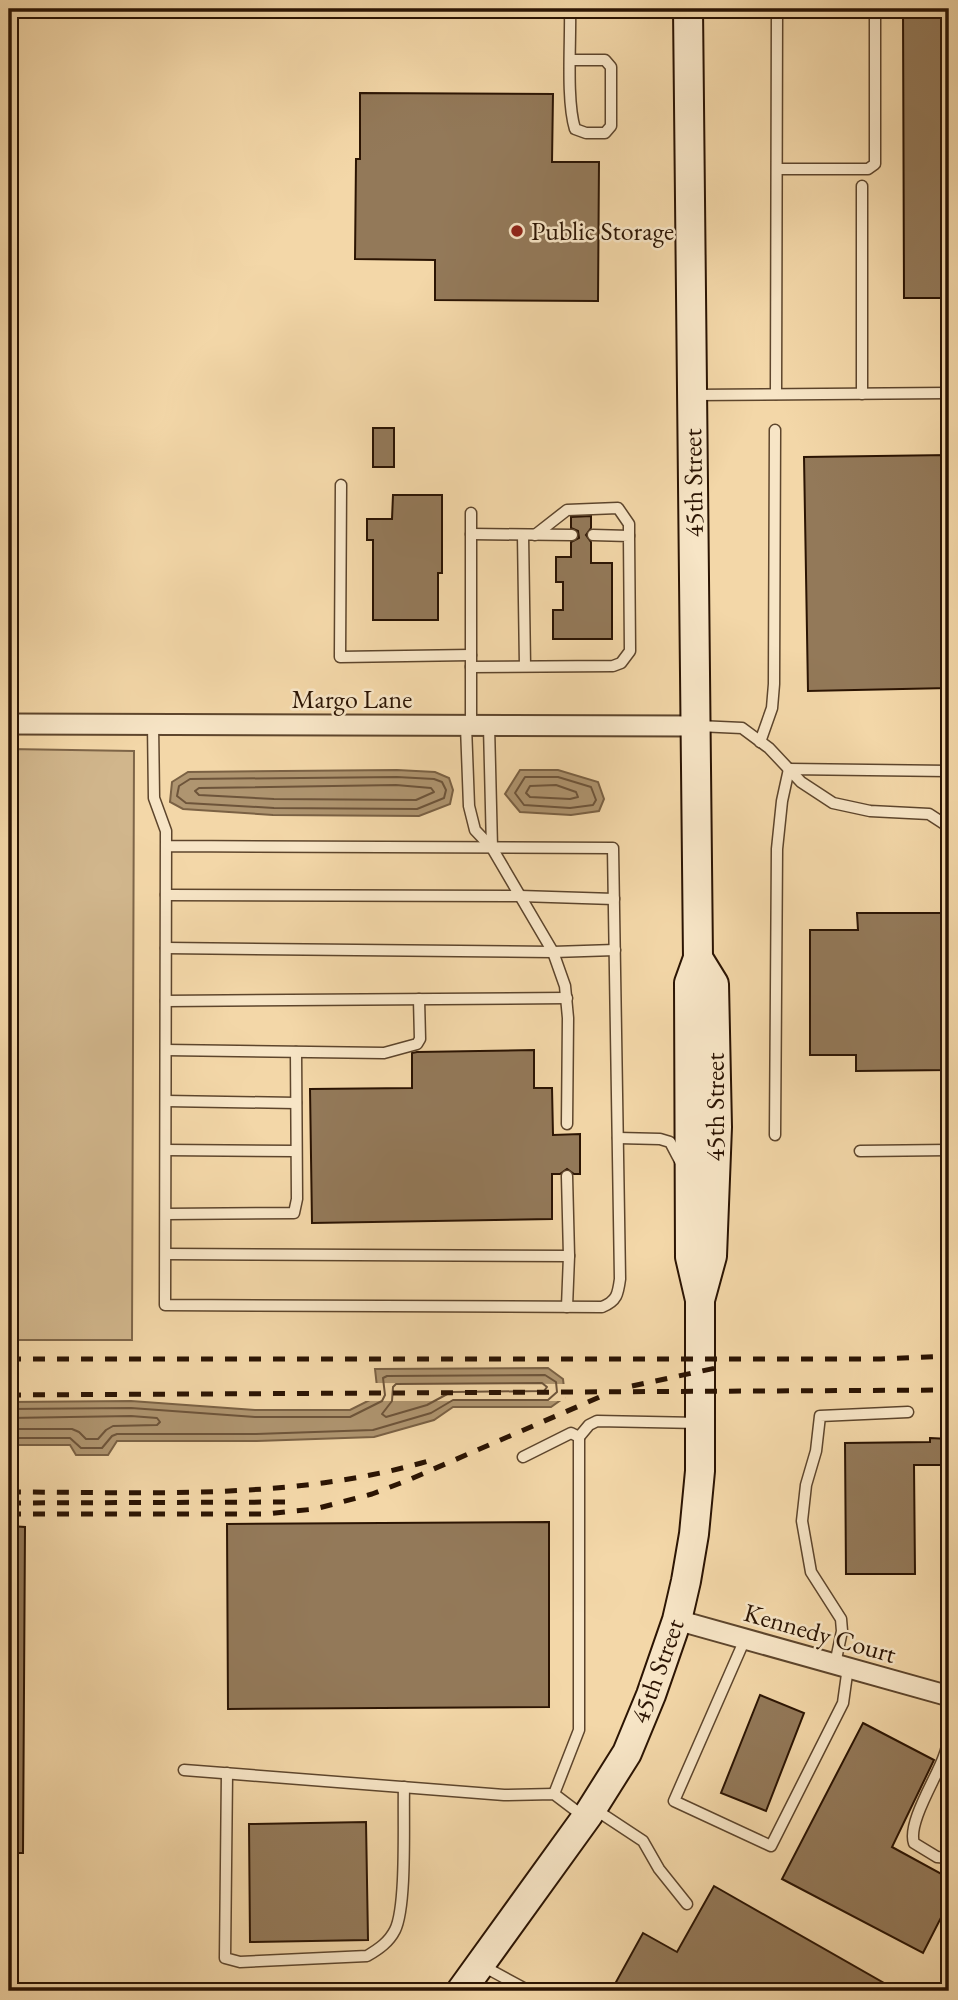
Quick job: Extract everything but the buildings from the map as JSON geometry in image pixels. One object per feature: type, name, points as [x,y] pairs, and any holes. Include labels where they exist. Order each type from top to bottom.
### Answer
[{"type":"main road","name":"45th Street","points":[[461,1991],[589,1813],[626,1753],[651,1695],[677,1620],[694,1534],[700,1471],[700,1300],[690,1257],[689,982],[698,958],[688,9]]},
{"type":"main road","name":"45th Street","points":[[698,958],[714,984],[717,1127],[712,1256],[700,1300]]},
{"type":"street","name":"Margo Lane","points":[[9,724],[696,726]]},
{"type":"street","name":"Kennedy Court","points":[[677,1620],[949,1696]]},
{"type":"lane","points":[[570,9],[572,119],[575,129],[586,133],[605,133],[611,126],[611,66],[605,60],[571,60]]},
{"type":"lane","points":[[776,394],[777,10],[870,10],[876,17],[875,164],[868,169],[778,169]]},
{"type":"lane","points":[[862,186],[862,394]]},
{"type":"lane","points":[[692,395],[949,393]]},
{"type":"lane","points":[[760,742],[772,708],[774,684],[775,430]]},
{"type":"lane","points":[[341,485],[340,657],[471,655]]},
{"type":"lane","points":[[471,667],[613,666],[630,652],[629,524],[618,508],[567,510],[535,535]]},
{"type":"lane","points":[[471,513],[471,667],[475,726],[492,848]]},
{"type":"lane","points":[[471,534],[572,535]]},
{"type":"lane","points":[[523,535],[525,667]]},
{"type":"lane","points":[[593,535],[629,536]]},
{"type":"lane","points":[[153,724],[154,798],[166,831],[165,1305],[602,1307],[613,1303],[618,1294],[618,1138],[613,848],[166,846]]},
{"type":"lane","points":[[475,726],[469,806],[475,830],[492,848],[553,952],[565,986],[567,1124]]},
{"type":"lane","points":[[696,726],[742,729],[760,742],[801,782],[833,803],[870,811],[929,814],[949,827]]},
{"type":"lane","points":[[789,769],[949,771]]},
{"type":"lane","points":[[775,1135],[777,849],[782,801],[789,769]]},
{"type":"lane","points":[[166,895],[520,896],[614,899]]},
{"type":"lane","points":[[166,948],[553,952],[615,950]]},
{"type":"lane","points":[[166,1001],[567,998]]},
{"type":"lane","points":[[166,1050],[384,1053],[417,1044],[420,1039],[419,999]]},
{"type":"lane","points":[[166,1214],[294,1213],[297,1199],[296,1052]]},
{"type":"lane","points":[[166,1101],[296,1103]]},
{"type":"lane","points":[[618,1138],[660,1139],[670,1142],[690,1187]]},
{"type":"lane","points":[[166,1150],[296,1151]]},
{"type":"lane","points":[[860,1151],[949,1150]]},
{"type":"lane","points":[[567,1176],[567,1307]]},
{"type":"lane","points":[[166,1254],[569,1256]]},
{"type":"lane","points":[[745,1639],[674,1801],[771,1846],[843,1703],[841,1619],[811,1572],[802,1521],[806,1485],[816,1451],[820,1416],[908,1412]]},
{"type":"lane","points":[[554,1794],[579,1730],[579,1437],[589,1425],[597,1421],[699,1423]]},
{"type":"lane","points":[[523,1457],[570,1433],[579,1437]]},
{"type":"lane","points":[[949,1734],[945,1755],[914,1826],[912,1839],[937,1857],[949,1858]]},
{"type":"lane","points":[[184,1770],[504,1796],[554,1794],[643,1841],[659,1869],[687,1904]]},
{"type":"lane","points":[[227,1773],[225,1958],[240,1962],[367,1956],[390,1938],[400,1916],[404,1787]]},
{"type":"lane","points":[[480,1965],[529,1991]]},
{"type":"shaded area","points":[[9,749],[134,751],[132,1340],[9,1340]]},
{"type":"water","points":[[520,770],[558,770],[598,782],[604,799],[599,811],[571,815],[520,812],[505,794]]},
{"type":"water","points":[[188,772],[435,772],[449,778],[453,790],[450,804],[419,816],[273,815],[183,809],[170,802],[172,782]]},
{"type":"water","points":[[548,1368],[563,1379],[565,1397],[551,1407],[453,1407],[434,1420],[374,1437],[257,1441],[117,1441],[108,1455],[76,1455],[70,1445],[9,1445],[9,1402],[131,1401],[255,1410],[350,1410],[378,1396],[375,1369]]},
{"type":"pier","points":[[373,1383],[567,1384],[569,1397],[565,1398],[565,1401],[361,1401],[374,1394]]},
{"type":"railway","points":[[9,1359],[881,1359],[949,1356]]},
{"type":"railway","points":[[632,1386],[725,1366]]},
{"type":"railway","points":[[9,1395],[949,1390]]},
{"type":"railway","points":[[9,1514],[266,1514],[315,1509],[372,1494],[406,1481],[602,1396]]},
{"type":"railway","points":[[9,1492],[170,1493],[277,1488],[330,1482],[435,1459]]},
{"type":"railway","points":[[9,1503],[296,1502]]},
{"type":"place","name":"Public Storage","points":[[517,231]]}]
